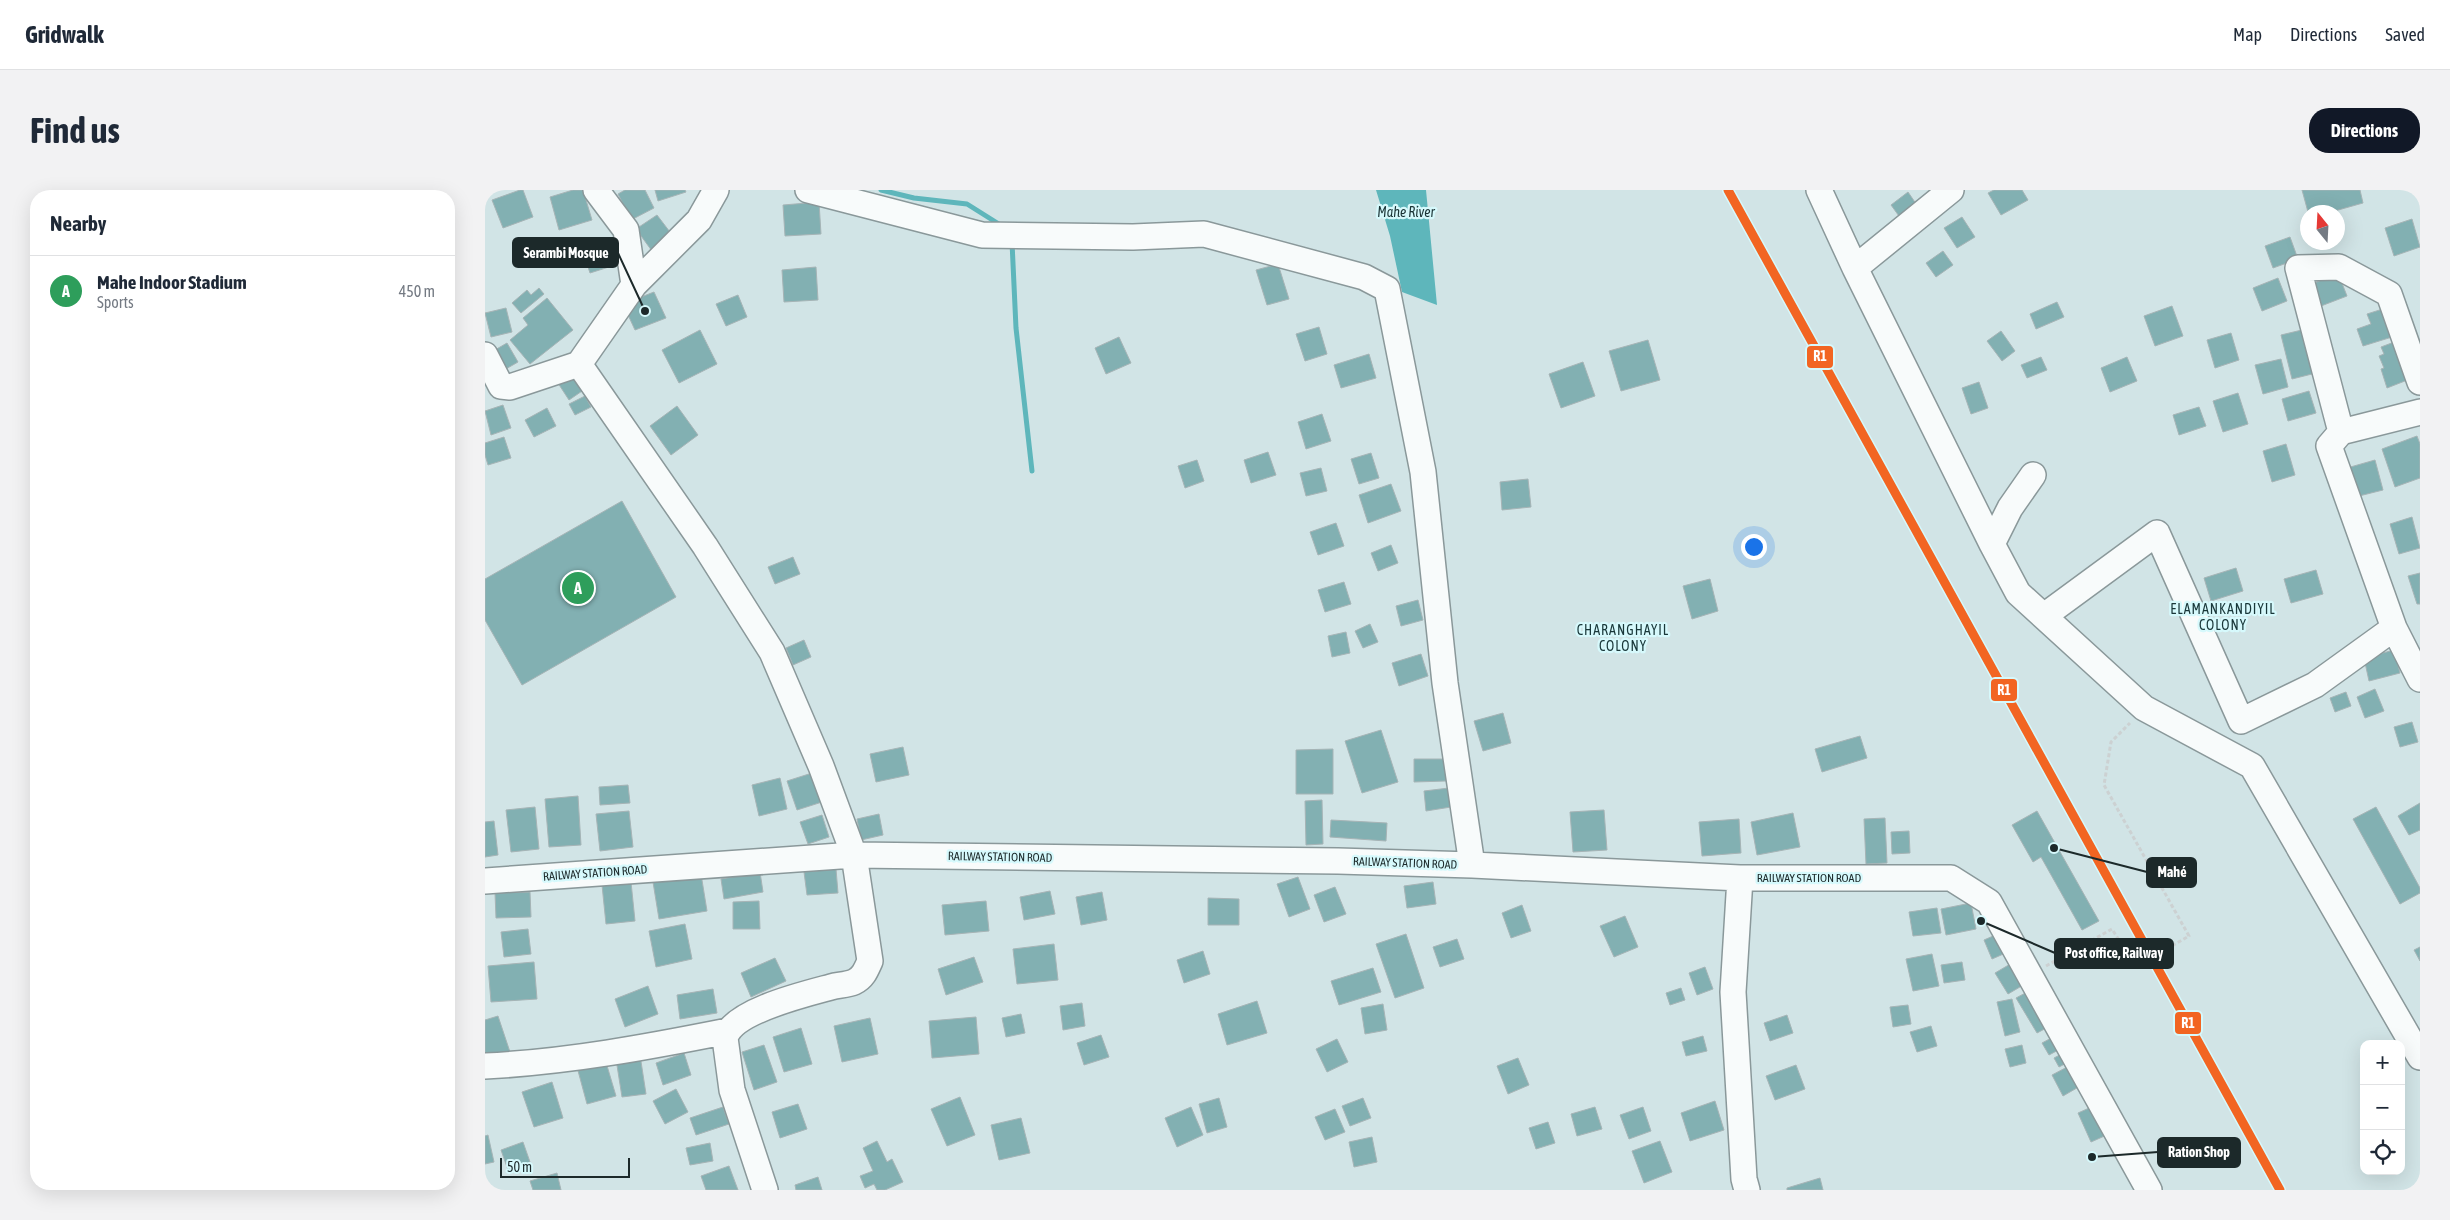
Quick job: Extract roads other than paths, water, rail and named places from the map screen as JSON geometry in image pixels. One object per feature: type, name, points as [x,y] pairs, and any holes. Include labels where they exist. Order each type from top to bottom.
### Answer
[{"type":"street","points":[[596,190],[625,230],[634,285]]},
{"type":"street","points":[[485,356],[501,386],[510,387],[579,364],[634,285],[699,220],[716,190]]},
{"type":"street","points":[[808,190],[982,235],[1133,237],[1204,234],[1364,277],[1387,288],[1423,472],[1445,683],[1472,864]]},
{"type":"street","points":[[1819,190],[1855,268],[2018,593],[2144,708],[2253,766],[2420,1057]]},
{"type":"street","points":[[1855,268],[1951,190]]},
{"type":"street","points":[[2341,432],[2298,268],[2339,267],[2389,294],[2420,382]]},
{"type":"street","points":[[485,1066],[529,1064],[665,1044],[728,1031],[753,1013],[795,997],[854,982],[865,974],[870,961],[854,855],[821,766],[772,652],[705,546],[579,364]]},
{"type":"street","points":[[2420,412],[2341,432],[2329,446],[2394,628],[2420,679]]},
{"type":"street","points":[[1992,544],[2010,508],[2033,475]]},
{"type":"street","points":[[2043,616],[2157,533],[2241,722],[2315,685],[2394,628]]},
{"type":"street","name":"RAILWAY STATION ROAD","points":[[485,881],[854,855],[1472,864],[1740,878],[1951,878],[1989,902],[2149,1190]]},
{"type":"street","points":[[1740,878],[1733,992],[1744,1178],[1747,1190]]},
{"type":"street","points":[[728,1031],[725,1052],[732,1090],[765,1190]]},
{"type":"water","name":"Mahe River","points":[[1376,190],[1426,190],[1437,305],[1402,292],[1390,236]]},
{"type":"waterway","points":[[881,190],[914,198],[967,204],[1002,226]]},
{"type":"waterway","points":[[1012,242],[1016,328],[1032,471]]},
{"type":"place","name":"Serambi Mosque","points":[[645,311]]},
{"type":"place","name":"Mahe Indoor Stadium","points":[[578,588]]},
{"type":"place","name":"Mahé","points":[[2054,848]]},
{"type":"place","name":"Post office, Railway","points":[[1981,921]]},
{"type":"place","name":"Ration Shop","points":[[2092,1157]]},
{"type":"district","name":"ELAMANKANDIYIL COLONY","points":[[2223,618]]},
{"type":"district","name":"CHARANGHAYIL COLONY","points":[[1623,638]]}]
